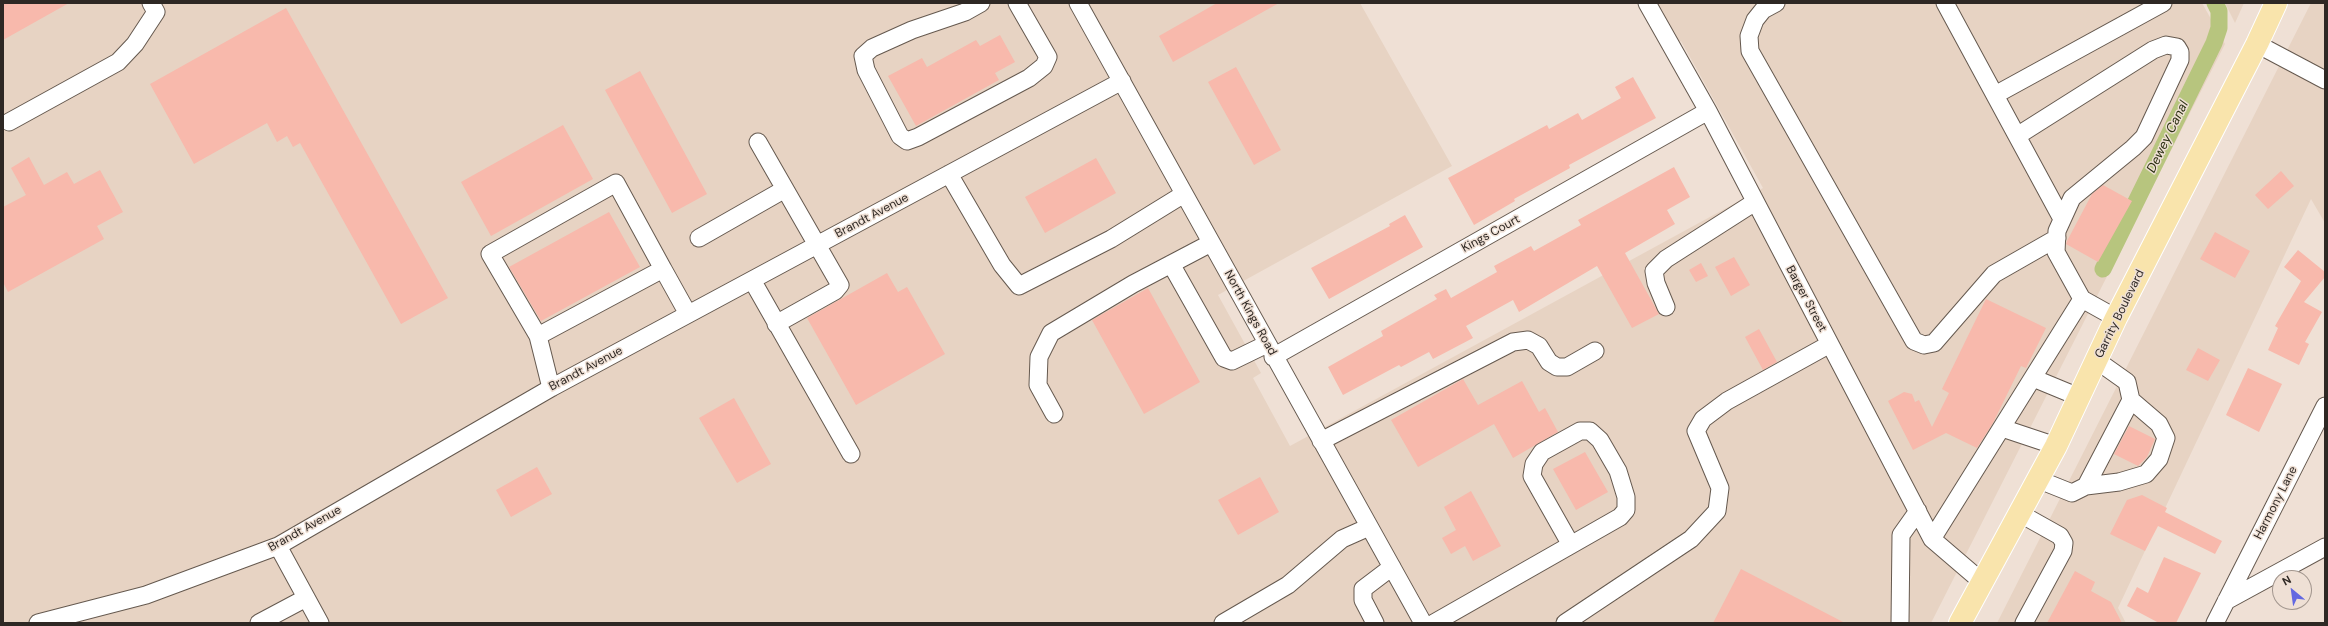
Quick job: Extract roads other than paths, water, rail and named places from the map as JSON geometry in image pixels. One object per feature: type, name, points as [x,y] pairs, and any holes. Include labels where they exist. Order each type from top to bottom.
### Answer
[{"type":"main road","name":"Garrity Boulevard","points":[[1960,623],[1981,581],[2056,446],[2116,318],[2257,44],[2276,3]]},
{"type":"street","points":[[9,122],[118,62],[135,44],[156,12],[151,3]]},
{"type":"street","points":[[981,3],[965,12],[912,30],[872,48],[862,56],[866,70],[900,136],[907,141],[918,137],[1029,78],[1044,66],[1048,57],[1017,3]]},
{"type":"street","name":"North Kings Road","points":[[1078,3],[1270,351],[1423,623]]},
{"type":"street","name":"Barger Street","points":[[1647,3],[1708,112],[1932,539],[1981,581]]},
{"type":"street","points":[[1776,3],[1763,10],[1755,20],[1749,36],[1750,51],[1914,341],[1924,345],[1934,343],[1994,274],[2056,238]]},
{"type":"street","points":[[1945,3],[2062,219]]},
{"type":"street","points":[[1995,95],[2163,3]]},
{"type":"street","points":[[2257,44],[2325,80]]},
{"type":"street","points":[[2017,136],[2153,50],[2166,45],[2177,47],[2180,52],[2180,60],[2144,137],[2133,148],[2072,198],[2057,231],[2056,252],[2082,299],[2116,318]]},
{"type":"street","name":"Brandt Avenue","points":[[38,623],[146,596],[278,546],[551,388],[1122,81]]},
{"type":"street","name":"Kings Court","points":[[1171,264],[1224,358],[1232,361],[1270,351],[1708,112]]},
{"type":"street","points":[[758,142],[840,285],[835,291],[776,324]]},
{"type":"street","points":[[949,174],[1002,265],[1019,286],[1111,239],[1184,194]]},
{"type":"street","points":[[551,388],[538,336],[490,254],[616,183],[688,314]]},
{"type":"street","points":[[699,238],[785,188]]},
{"type":"street","points":[[1666,307],[1656,283],[1654,271],[1666,260],[1755,202]]},
{"type":"street","points":[[1054,414],[1038,385],[1039,356],[1051,333],[1133,284],[1211,243]]},
{"type":"street","points":[[538,336],[663,269]]},
{"type":"street","points":[[752,280],[851,454]]},
{"type":"street","points":[[1932,539],[2082,299]]},
{"type":"street","points":[[1321,442],[1513,342],[1528,340],[1539,346],[1549,362],[1557,367],[1568,367],[1594,351]]},
{"type":"street","points":[[1565,623],[1690,539],[1717,511],[1720,488],[1696,432],[1703,418],[1727,401],[1830,344]]},
{"type":"street","points":[[2037,479],[2072,493],[2086,486],[2119,482],[2146,474],[2159,459],[2166,438],[2159,424],[2131,400],[2127,382],[2096,360]]},
{"type":"street","points":[[2033,378],[2079,397]]},
{"type":"street","points":[[2086,486],[2131,400]]},
{"type":"street","name":"Harmony Lane","points":[[2215,623],[2325,406]]},
{"type":"street","points":[[2002,428],[2056,446]]},
{"type":"street","points":[[1434,623],[1571,545],[1620,517],[1626,510],[1626,497],[1618,471],[1600,440],[1590,431],[1580,431],[1542,452],[1534,464],[1532,476],[1571,545]]},
{"type":"street","points":[[1900,623],[1901,535],[1918,511]]},
{"type":"street","points":[[2019,512],[2060,536],[2064,543],[2063,551],[2024,623]]},
{"type":"street","points":[[1223,623],[1288,585],[1342,539],[1369,527]]},
{"type":"street","points":[[278,546],[320,623]]},
{"type":"street","points":[[2226,601],[2325,547]]},
{"type":"street","points":[[1375,623],[1362,600],[1363,589],[1392,567]]},
{"type":"street","points":[[259,623],[306,598]]},
{"type":"waterway","name":"Dewey Canal","points":[[2103,269],[2214,43],[2219,28],[2219,11],[2215,3]]}]
